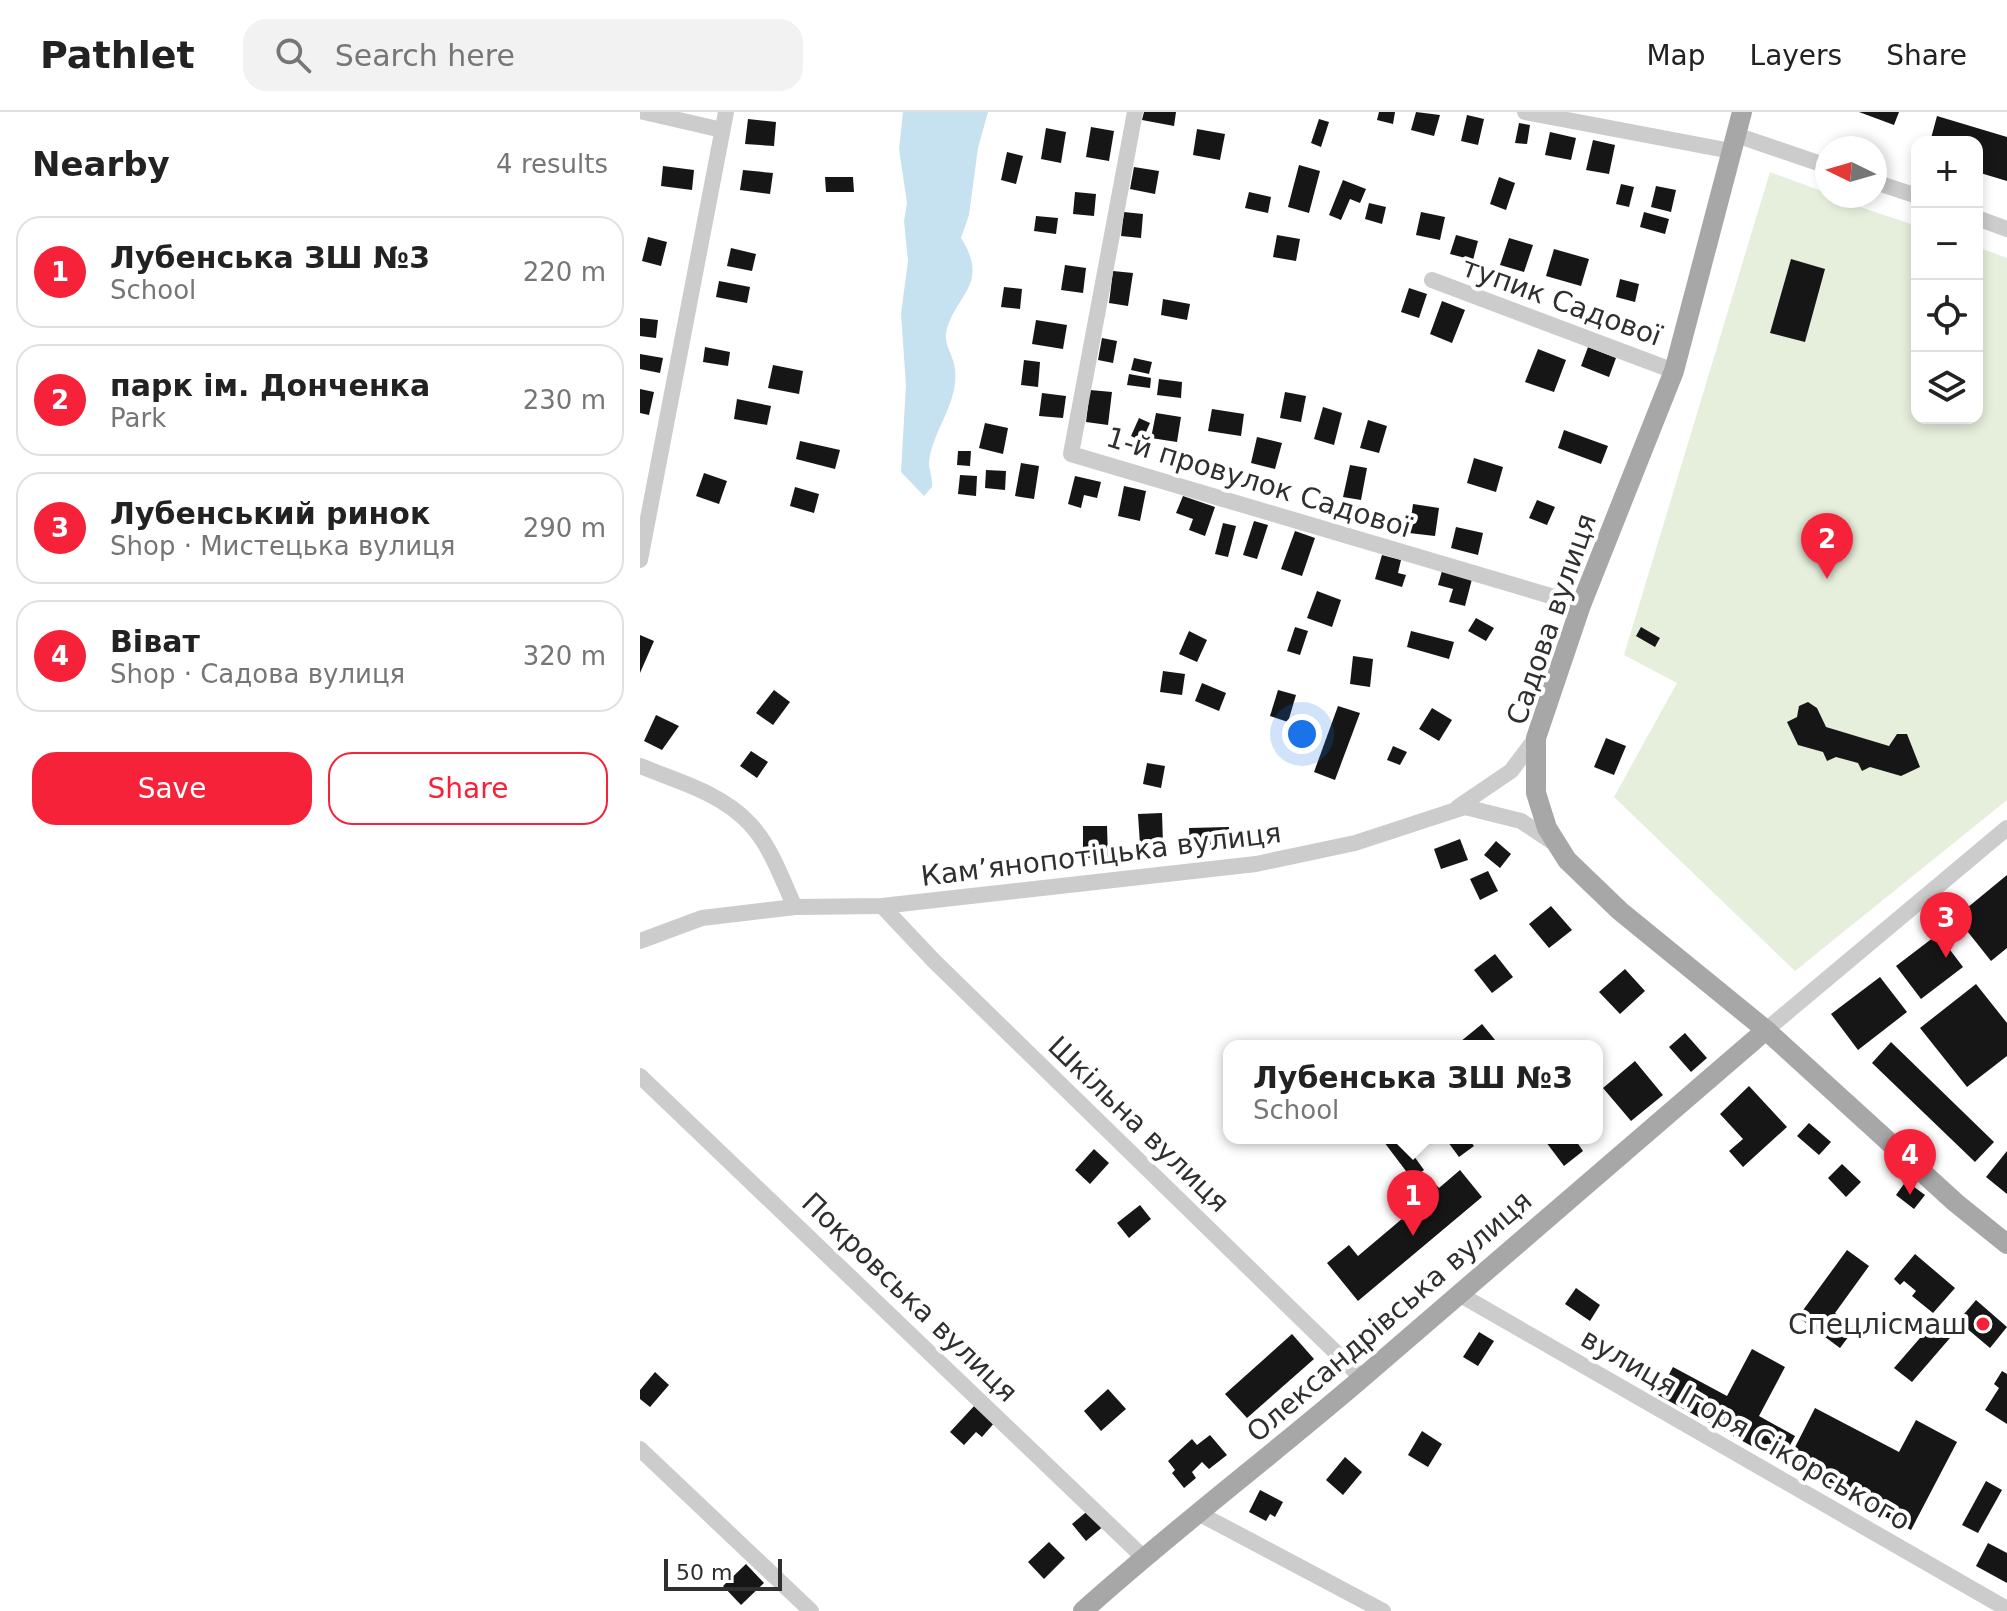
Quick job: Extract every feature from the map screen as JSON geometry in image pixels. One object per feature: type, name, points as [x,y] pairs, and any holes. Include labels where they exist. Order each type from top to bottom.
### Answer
[{"type":"main road","name":"Садова вулиця","points":[[1742,112],[1674,371],[1581,605],[1536,738],[1536,793],[1556,845],[1567,860],[1620,911],[1766,1030],[1956,1203],[2007,1244]]},
{"type":"main road","name":"Олександрівська вулиця","points":[[1083,1611],[1143,1557],[1200,1514],[1362,1378],[1766,1030]]},
{"type":"street","points":[[644,112],[722,130]]},
{"type":"street","points":[[640,560],[726,112]]},
{"type":"street","name":"1-й провулок Садової","points":[[1135,112],[1071,454],[1581,605]]},
{"type":"street","points":[[1525,112],[1733,143],[1815,163]]},
{"type":"street","points":[[1887,186],[1911,194]]},
{"type":"street","points":[[1983,220],[2007,229]]},
{"type":"street","name":"тупик Садової","points":[[1432,280],[1674,371]]},
{"type":"street","points":[[1454,809],[1511,771],[1536,738]]},
{"type":"street","points":[[640,766],[707,793],[739,813],[763,841],[795,907]]},
{"type":"street","name":"Камʼянопотіцька вулиця","points":[[640,941],[702,918],[795,907],[882,906],[1256,864],[1355,843],[1454,809],[1484,809],[1521,821],[1556,845]]},
{"type":"street","points":[[1766,1030],[2007,828]]},
{"type":"street","name":"Шкільна вулиця","points":[[882,906],[934,961],[1362,1378]]},
{"type":"street","name":"Покровська вулиця","points":[[640,1076],[1143,1557]]},
{"type":"street","name":"вулиця Ігоря Сікорського","points":[[1459,1294],[2007,1609]]},
{"type":"street","points":[[640,1449],[811,1611]]},
{"type":"street","points":[[1200,1514],[1383,1611]]},
{"type":"green space","points":[[1770,172],[1815,189],[1815,208],[1863,208],[1911,224],[1911,424],[1983,424],[1983,249],[2007,258],[2007,800],[1795,971],[1614,797],[1677,683],[1624,655]]},
{"type":"water","points":[[903,112],[988,112],[978,148],[969,215],[961,238],[969,254],[972,279],[946,333],[954,364],[953,394],[931,451],[932,487],[924,496],[901,472],[906,385],[901,314],[908,261],[904,221],[907,203],[899,149]]},
{"type":"building","points":[[1144,112],[1176,112],[1174,126],[1142,120]]},
{"type":"building","points":[[1379,112],[1395,112],[1393,124],[1377,120]]},
{"type":"building","points":[[1416,112],[1440,115],[1434,136],[1411,130]]},
{"type":"building","points":[[1859,112],[1899,112],[1894,125]]},
{"type":"building","points":[[1467,115],[1484,119],[1478,145],[1461,141]]},
{"type":"building","points":[[1937,116],[2007,137],[2007,181],[1983,174],[1983,136],[1932,136]]},
{"type":"building","points":[[748,119],[776,122],[774,146],[745,144]]},
{"type":"building","points":[[1319,119],[1329,122],[1321,147],[1311,143]]},
{"type":"building","points":[[1519,123],[1530,125],[1527,144],[1515,143]]},
{"type":"building","points":[[1091,127],[1114,131],[1109,161],[1086,157]]},
{"type":"building","points":[[1046,128],[1066,132],[1061,163],[1041,159]]},
{"type":"building","points":[[1197,129],[1225,134],[1220,160],[1193,155]]},
{"type":"building","points":[[1550,132],[1576,138],[1571,160],[1545,155]]},
{"type":"building","points":[[1593,140],[1615,145],[1609,174],[1586,170]]},
{"type":"building","points":[[1007,152],[1023,156],[1016,184],[1001,180]]},
{"type":"building","points":[[1299,165],[1320,171],[1309,213],[1288,207]]},
{"type":"building","points":[[663,166],[694,170],[692,190],[661,186]]},
{"type":"building","points":[[1134,167],[1159,171],[1155,194],[1130,189]]},
{"type":"building","points":[[743,170],[773,173],[770,194],[740,190]]},
{"type":"building","points":[[825,177],[853,177],[854,192],[826,192]]},
{"type":"building","points":[[1499,177],[1515,183],[1506,210],[1490,204]]},
{"type":"building","points":[[1343,180],[1366,189],[1360,203],[1350,199],[1341,220],[1329,215]]},
{"type":"building","points":[[1621,184],[1634,187],[1629,207],[1616,204]]},
{"type":"building","points":[[1656,186],[1676,190],[1671,212],[1651,207]]},
{"type":"building","points":[[1075,192],[1096,194],[1094,216],[1073,214]]},
{"type":"building","points":[[1249,192],[1271,197],[1268,213],[1245,208]]},
{"type":"building","points":[[1369,203],[1386,207],[1382,224],[1365,219]]},
{"type":"building","points":[[1124,212],[1143,214],[1141,238],[1121,236]]},
{"type":"building","points":[[1421,212],[1445,217],[1440,240],[1416,235]]},
{"type":"building","points":[[1644,212],[1669,219],[1665,234],[1640,227]]},
{"type":"building","points":[[1036,216],[1058,218],[1056,234],[1034,231]]},
{"type":"building","points":[[1277,235],[1300,239],[1296,261],[1273,257]]},
{"type":"building","points":[[1456,235],[1478,241],[1473,260],[1450,254]]},
{"type":"building","points":[[648,237],[667,242],[661,266],[642,261]]},
{"type":"building","points":[[1509,238],[1533,245],[1524,272],[1500,265]]},
{"type":"building","points":[[731,248],[756,254],[752,271],[727,266]]},
{"type":"building","points":[[1554,249],[1589,259],[1581,286],[1546,276]]},
{"type":"building","points":[[1791,259],[1825,269],[1805,342],[1770,333]]},
{"type":"building","points":[[1065,265],[1086,268],[1083,293],[1061,290]]},
{"type":"building","points":[[1113,271],[1133,273],[1128,306],[1109,303]]},
{"type":"building","points":[[1620,279],[1639,284],[1635,302],[1616,297]]},
{"type":"building","points":[[719,281],[750,287],[747,303],[716,297]]},
{"type":"building","points":[[1004,287],[1022,289],[1020,309],[1001,307]]},
{"type":"building","points":[[1409,288],[1427,294],[1419,318],[1401,312]]},
{"type":"building","points":[[1163,299],[1190,304],[1187,320],[1161,315]]},
{"type":"building","points":[[1442,301],[1465,310],[1452,343],[1430,334]]},
{"type":"building","points":[[640,318],[658,320],[656,338],[640,336]]},
{"type":"building","points":[[1036,320],[1067,325],[1063,349],[1032,344]]},
{"type":"building","points":[[1102,338],[1117,341],[1113,363],[1098,360]]},
{"type":"building","points":[[705,347],[730,352],[728,366],[703,362]]},
{"type":"building","points":[[1588,347],[1616,358],[1609,377],[1581,366]]},
{"type":"building","points":[[1538,349],[1566,360],[1554,392],[1525,382]]},
{"type":"building","points":[[640,354],[663,358],[660,373],[640,369]]},
{"type":"building","points":[[1134,358],[1152,362],[1149,374],[1131,370]]},
{"type":"building","points":[[1024,360],[1040,362],[1038,387],[1021,385]]},
{"type":"building","points":[[773,365],[803,371],[799,394],[768,388]]},
{"type":"building","points":[[1129,374],[1151,378],[1150,388],[1127,385]]},
{"type":"building","points":[[1159,379],[1182,382],[1181,398],[1157,395]]},
{"type":"building","points":[[640,389],[654,392],[649,415],[640,413]]},
{"type":"building","points":[[1090,390],[1112,392],[1108,425],[1086,422]]},
{"type":"building","points":[[1285,392],[1306,396],[1301,422],[1280,418]]},
{"type":"building","points":[[1042,393],[1066,396],[1063,418],[1039,416]]},
{"type":"building","points":[[737,399],[771,406],[767,425],[734,419]]},
{"type":"building","points":[[1323,407],[1342,413],[1334,445],[1314,439]]},
{"type":"building","points":[[1212,409],[1244,414],[1241,436],[1208,431]]},
{"type":"building","points":[[1156,413],[1181,417],[1177,442],[1151,438]]},
{"type":"building","points":[[1139,418],[1150,423],[1142,441],[1131,436]]},
{"type":"building","points":[[1368,420],[1387,426],[1379,453],[1360,448]]},
{"type":"building","points":[[985,423],[1008,428],[1003,454],[979,448]]},
{"type":"building","points":[[1564,430],[1608,446],[1601,464],[1558,448]]},
{"type":"building","points":[[1257,437],[1282,443],[1275,469],[1251,463]]},
{"type":"building","points":[[800,441],[840,450],[835,469],[796,459]]},
{"type":"building","points":[[958,451],[971,451],[970,466],[957,465]]},
{"type":"building","points":[[1474,458],[1503,467],[1496,492],[1467,483]]},
{"type":"building","points":[[1021,463],[1039,466],[1034,499],[1015,496]]},
{"type":"building","points":[[1350,465],[1367,468],[1361,500],[1343,497]]},
{"type":"building","points":[[986,470],[1006,471],[1005,490],[985,488]]},
{"type":"building","points":[[704,473],[727,481],[719,504],[696,496]]},
{"type":"building","points":[[960,475],[977,476],[976,496],[958,494]]},
{"type":"building","points":[[1075,476],[1101,482],[1097,498],[1084,495],[1081,508],[1068,504]]},
{"type":"building","points":[[1124,486],[1146,491],[1140,521],[1118,516]]},
{"type":"building","points":[[795,487],[819,494],[814,513],[790,506]]},
{"type":"building","points":[[1183,496],[1215,507],[1205,536],[1189,530],[1193,519],[1176,513]]},
{"type":"building","points":[[1537,500],[1555,507],[1547,525],[1529,518]]},
{"type":"building","points":[[1413,504],[1439,508],[1435,536],[1409,533]]},
{"type":"building","points":[[1254,521],[1268,525],[1257,559],[1243,555]]},
{"type":"building","points":[[1223,523],[1236,526],[1228,557],[1215,554]]},
{"type":"building","points":[[1456,527],[1483,533],[1478,555],[1451,548]]},
{"type":"building","points":[[1295,531],[1315,538],[1302,576],[1281,569]]},
{"type":"building","points":[[1382,555],[1401,560],[1398,573],[1406,575],[1402,587],[1375,579]]},
{"type":"building","points":[[1442,571],[1472,579],[1465,606],[1449,602],[1453,589],[1438,585]]},
{"type":"building","points":[[1317,591],[1341,600],[1332,627],[1307,618]]},
{"type":"building","points":[[1476,618],[1494,628],[1486,641],[1468,631]]},
{"type":"building","points":[[1295,627],[1308,631],[1300,655],[1287,651]]},
{"type":"building","points":[[1641,627],[1660,638],[1655,647],[1636,636]]},
{"type":"building","points":[[1189,631],[1207,640],[1197,662],[1179,654]]},
{"type":"building","points":[[1411,631],[1454,642],[1449,659],[1407,647]]},
{"type":"building","points":[[640,635],[654,641],[640,673]]},
{"type":"building","points":[[1353,656],[1373,659],[1370,687],[1350,684]]},
{"type":"building","points":[[1163,671],[1185,674],[1182,695],[1160,692]]},
{"type":"building","points":[[1202,683],[1226,693],[1219,711],[1195,701]]},
{"type":"building","points":[[774,690],[790,702],[773,725],[756,713]]},
{"type":"building","points":[[1278,690],[1296,695],[1288,722],[1270,716]]},
{"type":"building","points":[[1808,702],[1817,708],[1826,727],[1889,746],[1897,734],[1907,734],[1920,767],[1901,776],[1870,767],[1862,771],[1858,763],[1836,757],[1827,761],[1823,752],[1798,745],[1787,722],[1797,717],[1799,706]]},
{"type":"building","points":[[1338,706],[1360,713],[1335,780],[1314,772]]},
{"type":"building","points":[[1432,708],[1452,720],[1439,741],[1419,729]]},
{"type":"building","points":[[656,715],[679,726],[662,750],[644,741]]},
{"type":"building","points":[[1606,738],[1626,746],[1614,775],[1594,767]]},
{"type":"building","points":[[1393,746],[1407,752],[1400,765],[1387,760]]},
{"type":"building","points":[[751,751],[768,762],[757,778],[740,766]]},
{"type":"building","points":[[1147,763],[1165,766],[1161,788],[1143,784]]},
{"type":"building","points":[[1162,813],[1163,844],[1140,845],[1138,814]]},
{"type":"building","points":[[1083,826],[1107,826],[1108,858],[1083,858]]},
{"type":"building","points":[[1229,827],[1230,845],[1190,846],[1189,828]]},
{"type":"building","points":[[1460,839],[1468,860],[1441,869],[1434,849]]},
{"type":"building","points":[[1496,841],[1511,854],[1500,868],[1484,855]]},
{"type":"building","points":[[1488,871],[1498,891],[1480,900],[1470,879]]},
{"type":"building","points":[[2007,875],[2007,948],[1991,961],[1956,917]]},
{"type":"building","points":[[1551,906],[1572,930],[1549,948],[1529,924]]},
{"type":"building","points":[[1938,934],[1963,967],[1921,999],[1896,966]]},
{"type":"building","points":[[1495,954],[1513,977],[1492,993],[1474,970]]},
{"type":"building","points":[[1625,969],[1645,991],[1620,1014],[1599,992]]},
{"type":"building","points":[[1880,977],[1907,1012],[1858,1050],[1831,1014]]},
{"type":"building","points":[[1976,984],[2007,1023],[2007,1056],[1967,1087],[1920,1028]]},
{"type":"building","points":[[1482,1024],[1495,1040],[1462,1040]]},
{"type":"building","points":[[1685,1033],[1707,1058],[1691,1072],[1669,1047]]},
{"type":"building","points":[[1891,1042],[1994,1142],[1975,1162],[1872,1063]]},
{"type":"building","points":[[1635,1061],[1663,1095],[1631,1121],[1603,1088]]},
{"type":"building","points":[[1749,1086],[1787,1127],[1743,1167],[1729,1151],[1743,1139],[1720,1114]]},
{"type":"building","points":[[1809,1123],[1831,1142],[1819,1155],[1797,1136]]},
{"type":"building","points":[[1386,1144],[1405,1144],[1424,1170],[1412,1179]]},
{"type":"building","points":[[1449,1144],[1472,1144],[1474,1146],[1459,1157]]},
{"type":"building","points":[[1548,1144],[1578,1144],[1583,1151],[1564,1166]]},
{"type":"building","points":[[1094,1149],[1109,1163],[1090,1184],[1075,1170]]},
{"type":"building","points":[[2007,1151],[2007,1194],[1986,1177]]},
{"type":"building","points":[[1842,1164],[1861,1182],[1846,1197],[1828,1178]]},
{"type":"building","points":[[1460,1170],[1482,1197],[1358,1301],[1327,1263],[1349,1245],[1358,1256],[1403,1218],[1396,1209],[1431,1179],[1439,1188]]},
{"type":"building","points":[[1906,1181],[1925,1195],[1914,1209],[1896,1195]]},
{"type":"building","points":[[1140,1205],[1151,1219],[1129,1238],[1117,1223]]},
{"type":"building","points":[[1847,1250],[1869,1266],[1835,1313],[1855,1328],[1840,1348],[1798,1317]]},
{"type":"building","points":[[1915,1254],[1955,1288],[1933,1313],[1912,1296],[1916,1291],[1904,1281],[1900,1285],[1894,1279]]},
{"type":"building","points":[[1576,1288],[1600,1305],[1590,1321],[1565,1304]]},
{"type":"building","name":"Спецлісмаш","points":[[1976,1300],[2007,1327],[1990,1348],[1958,1321]]},
{"type":"building","points":[[1933,1323],[1950,1338],[1912,1382],[1894,1368]]},
{"type":"building","points":[[1479,1332],[1494,1341],[1478,1366],[1463,1357]]},
{"type":"building","points":[[1292,1334],[1314,1359],[1247,1418],[1225,1394]]},
{"type":"building","points":[[1752,1349],[1785,1367],[1759,1416],[1795,1436],[1781,1462],[1658,1395],[1673,1367],[1727,1396]]},
{"type":"building","points":[[2002,1371],[2007,1374],[2007,1424],[1985,1410],[1999,1388],[1994,1384]]},
{"type":"building","points":[[655,1372],[669,1385],[650,1407],[640,1399],[640,1390]]},
{"type":"building","points":[[1108,1389],[1126,1409],[1101,1431],[1084,1411]]},
{"type":"building","points":[[976,1404],[995,1422],[982,1437],[976,1432],[964,1445],[950,1432]]},
{"type":"building","points":[[1815,1408],[1899,1452],[1916,1420],[1957,1442],[1911,1530],[1786,1465]]},
{"type":"building","points":[[1422,1431],[1442,1444],[1428,1467],[1408,1455]]},
{"type":"building","points":[[1210,1435],[1227,1455],[1209,1469],[1202,1462],[1192,1472],[1196,1478],[1184,1488],[1172,1473],[1175,1470],[1168,1461],[1192,1439],[1197,1445]]},
{"type":"building","points":[[1345,1457],[1362,1472],[1343,1495],[1326,1480]]},
{"type":"building","points":[[1986,1481],[2002,1490],[1978,1533],[1962,1525]]},
{"type":"building","points":[[1260,1490],[1283,1502],[1275,1517],[1270,1514],[1266,1521],[1249,1512]]},
{"type":"building","points":[[1091,1508],[1105,1525],[1086,1541],[1072,1524]]},
{"type":"building","points":[[1049,1542],[1065,1558],[1044,1579],[1028,1562]]},
{"type":"building","points":[[1988,1543],[2007,1553],[2007,1583],[1976,1566]]},
{"type":"building","points":[[746,1564],[764,1583],[741,1605],[723,1586]]},
{"type":"place","name":"парк ім. Донченка","points":[[1827,579]]},
{"type":"place","name":"Лубенський ринок","points":[[1946,958]]},
{"type":"place","name":"Віват","points":[[1910,1195]]},
{"type":"place","name":"Лубенська ЗШ №3","points":[[1413,1236]]},
{"type":"place","name":"Спецлісмаш","points":[[1983,1324]]}]
